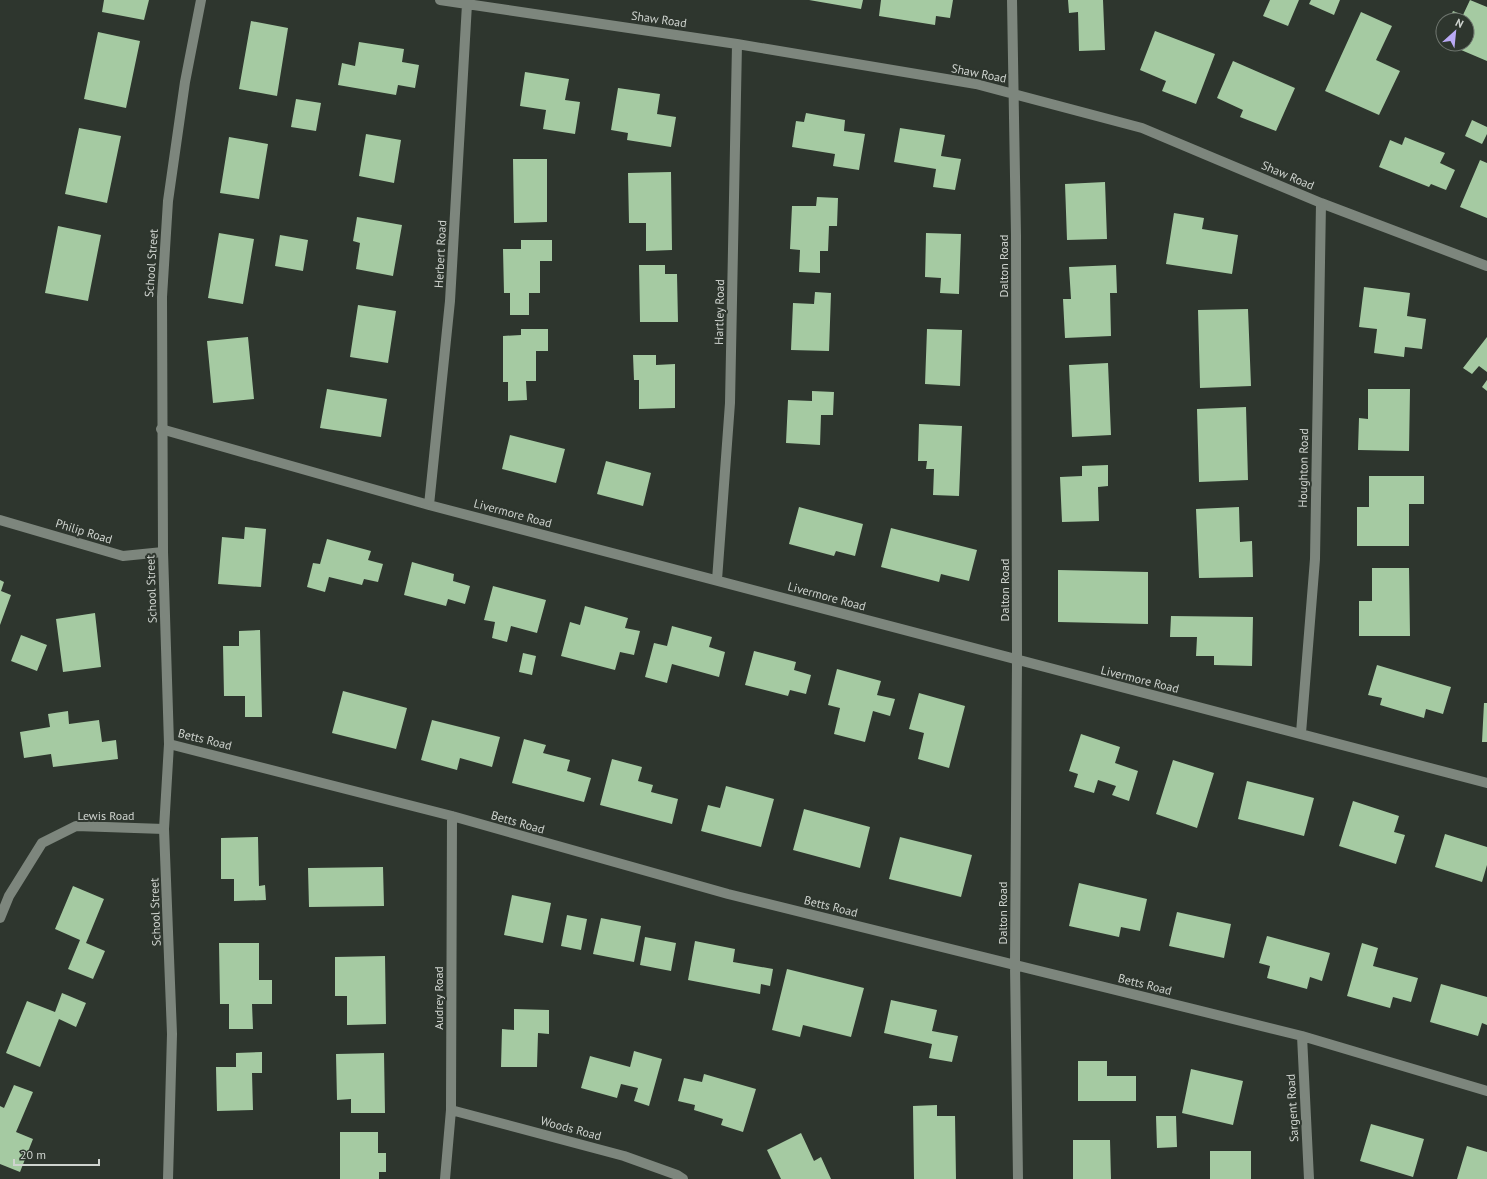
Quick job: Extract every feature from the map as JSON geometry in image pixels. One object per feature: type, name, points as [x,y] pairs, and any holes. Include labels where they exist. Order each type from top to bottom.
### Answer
[{"type":"street","name":"School Street","points":[[168,1179],[172,1034],[164,829],[169,744],[161,429],[162,297],[168,201],[184,82],[201,0]]},
{"type":"street","name":"Shaw Road","points":[[440,0],[737,44],[976,84],[1014,93],[1142,128],[1321,203],[1487,266]]},
{"type":"street","name":"Dalton Road","points":[[1012,0],[1016,236],[1017,660],[1015,965],[1018,1179]]},
{"type":"street","name":"Herbert Road","points":[[429,505],[450,301],[467,4]]},
{"type":"street","name":"Hartley Road","points":[[717,580],[730,403],[737,44]]},
{"type":"street","name":"Houghton Road","points":[[1301,733],[1315,559],[1321,203]]},
{"type":"street","name":"Livermore Road","points":[[161,429],[429,505],[1487,783]]},
{"type":"street","name":"Philip Road","points":[[0,520],[123,556],[163,552]]},
{"type":"street","name":"Betts Road","points":[[169,744],[452,816],[728,894],[1302,1036],[1487,1091]]},
{"type":"street","name":"Audrey Road","points":[[445,1179],[451,1110],[452,816]]},
{"type":"street","name":"Lewis Road","points":[[0,918],[9,896],[42,842],[76,826],[164,829]]},
{"type":"street","name":"Sargent Road","points":[[1302,1036],[1308,1179]]},
{"type":"street","name":"Woods Road","points":[[451,1110],[624,1156],[677,1175],[683,1179]]},
{"type":"building","points":[[104,0],[149,0],[144,20],[102,12]]},
{"type":"building","points":[[809,0],[863,0],[861,9]]},
{"type":"building","points":[[881,0],[953,0],[950,18],[936,16],[935,25],[879,16]]},
{"type":"building","points":[[1068,0],[1103,0],[1105,50],[1079,51],[1078,12],[1069,13]]},
{"type":"building","points":[[1270,0],[1299,0],[1288,26],[1263,16]]},
{"type":"building","points":[[1311,0],[1340,0],[1334,15],[1309,4]]},
{"type":"building","points":[[1470,0],[1487,7],[1487,61],[1466,52],[1475,52],[1475,12],[1464,12]]},
{"type":"building","points":[[1361,12],[1392,26],[1376,60],[1400,71],[1379,115],[1325,91]]},
{"type":"building","points":[[251,21],[288,28],[277,96],[239,89]]},
{"type":"building","points":[[1155,31],[1215,54],[1196,104],[1162,91],[1166,81],[1140,70]]},
{"type":"building","points":[[98,32],[140,41],[126,108],[84,99]]},
{"type":"building","points":[[359,42],[404,49],[402,62],[419,65],[415,88],[398,85],[396,95],[338,85],[342,63],[355,66]]},
{"type":"building","points":[[1233,61],[1295,88],[1276,131],[1240,117],[1243,110],[1217,98]]},
{"type":"building","points":[[525,72],[569,79],[565,100],[580,102],[575,134],[543,129],[546,110],[520,106]]},
{"type":"building","points":[[618,88],[660,94],[657,114],[676,117],[671,147],[627,140],[628,133],[611,130]]},
{"type":"building","points":[[296,99],[321,103],[316,131],[291,127]]},
{"type":"building","points":[[806,113],[845,120],[844,131],[865,134],[859,170],[833,166],[835,154],[792,147],[796,121],[804,122]]},
{"type":"building","points":[[1472,120],[1487,127],[1487,134],[1482,144],[1465,136]]},
{"type":"building","points":[[79,128],[121,136],[107,203],[65,194]]},
{"type":"building","points":[[900,128],[945,135],[941,156],[961,159],[955,190],[933,187],[936,169],[894,162]]},
{"type":"building","points":[[366,134],[401,140],[394,183],[359,176]]},
{"type":"building","points":[[229,137],[268,144],[259,199],[220,193]]},
{"type":"building","points":[[1405,137],[1445,153],[1440,163],[1455,170],[1446,190],[1431,184],[1429,187],[1379,167],[1390,140],[1402,145]]},
{"type":"building","points":[[513,159],[547,159],[547,222],[514,223]]},
{"type":"building","points":[[1480,160],[1487,163],[1487,218],[1460,207]]},
{"type":"building","points":[[671,172],[672,250],[646,251],[646,223],[629,223],[628,173]]},
{"type":"building","points":[[1105,182],[1107,239],[1067,240],[1065,184]]},
{"type":"building","points":[[817,197],[838,198],[837,226],[829,226],[828,251],[820,251],[820,273],[799,272],[800,250],[790,249],[792,206],[816,206]]},
{"type":"building","points":[[1174,213],[1204,218],[1202,229],[1238,235],[1232,274],[1166,264]]},
{"type":"building","points":[[357,217],[402,225],[393,276],[356,269],[360,243],[353,241]]},
{"type":"building","points":[[58,226],[101,235],[88,301],[45,293]]},
{"type":"building","points":[[219,233],[254,239],[243,304],[208,298]]},
{"type":"building","points":[[926,233],[961,234],[959,294],[940,293],[941,278],[925,277]]},
{"type":"building","points":[[280,235],[308,240],[303,271],[275,266]]},
{"type":"building","points":[[521,240],[552,240],[552,261],[540,261],[540,293],[529,293],[529,315],[510,315],[510,293],[504,293],[503,249],[521,249]]},
{"type":"building","points":[[639,265],[665,265],[665,274],[677,274],[678,322],[640,322]]},
{"type":"building","points":[[1116,265],[1117,293],[1110,293],[1111,336],[1065,338],[1063,299],[1071,299],[1069,267]]},
{"type":"building","points":[[1364,287],[1410,293],[1407,316],[1426,319],[1422,349],[1405,347],[1404,357],[1374,353],[1377,329],[1359,327]]},
{"type":"building","points":[[815,292],[831,293],[829,351],[791,350],[793,303],[814,304]]},
{"type":"building","points":[[358,305],[396,311],[388,363],[350,357]]},
{"type":"building","points":[[1248,309],[1251,386],[1200,388],[1198,310]]},
{"type":"building","points":[[521,329],[548,329],[548,351],[536,351],[536,381],[526,381],[527,400],[508,401],[508,382],[503,382],[503,336],[521,335]]},
{"type":"building","points":[[927,329],[962,330],[960,386],[925,384]]},
{"type":"building","points":[[248,337],[254,399],[213,403],[207,341]]},
{"type":"building","points":[[1487,337],[1487,372],[1479,366],[1472,374],[1463,368]]},
{"type":"building","points":[[633,355],[656,355],[656,365],[675,364],[675,408],[639,409],[639,380],[634,380]]},
{"type":"building","points":[[1108,363],[1111,435],[1072,437],[1069,365]]},
{"type":"building","points":[[1487,380],[1487,391],[1482,387]]},
{"type":"building","points":[[327,389],[387,399],[381,437],[320,428]]},
{"type":"building","points":[[1368,389],[1410,389],[1409,451],[1358,450],[1359,418],[1368,419]]},
{"type":"building","points":[[812,391],[834,392],[833,415],[821,415],[820,445],[786,443],[788,400],[812,401]]},
{"type":"building","points":[[1246,407],[1248,480],[1199,482],[1197,409]]},
{"type":"building","points":[[919,424],[962,426],[959,496],[933,495],[934,469],[926,469],[927,461],[918,461]]},
{"type":"building","points":[[510,435],[565,449],[556,483],[502,469]]},
{"type":"building","points":[[606,461],[651,473],[643,506],[597,494]]},
{"type":"building","points":[[1108,465],[1108,486],[1098,487],[1099,521],[1062,522],[1060,477],[1082,476],[1082,466]]},
{"type":"building","points":[[1369,476],[1424,476],[1424,504],[1409,504],[1409,546],[1357,546],[1357,507],[1369,507]]},
{"type":"building","points":[[799,507],[863,524],[855,556],[836,551],[834,556],[789,544]]},
{"type":"building","points":[[1239,507],[1240,542],[1252,541],[1253,577],[1199,578],[1196,509]]},
{"type":"building","points":[[245,527],[266,529],[261,587],[218,584],[222,537],[244,539]]},
{"type":"building","points":[[891,528],[977,550],[969,581],[941,574],[939,582],[881,567]]},
{"type":"building","points":[[327,539],[371,551],[368,560],[383,564],[378,582],[364,579],[362,585],[329,577],[325,592],[307,587],[313,563],[320,564]]},
{"type":"building","points":[[412,562],[454,574],[453,581],[470,586],[465,604],[448,599],[446,606],[404,595]]},
{"type":"building","points":[[1372,568],[1409,568],[1410,636],[1359,636],[1359,601],[1372,601]]},
{"type":"building","points":[[1058,570],[1148,572],[1148,624],[1058,622]]},
{"type":"building","points":[[0,580],[4,582],[1,591],[11,595],[0,625]]},
{"type":"building","points":[[493,586],[546,600],[537,633],[511,626],[507,642],[492,638],[495,622],[484,620]]},
{"type":"building","points":[[585,606],[628,618],[625,628],[640,631],[634,655],[620,652],[615,670],[561,656],[570,622],[580,625]]},
{"type":"building","points":[[95,613],[101,667],[63,672],[56,619]]},
{"type":"building","points":[[1171,616],[1253,617],[1252,666],[1214,665],[1214,656],[1196,656],[1197,637],[1170,637]]},
{"type":"building","points":[[672,626],[712,637],[709,647],[725,652],[719,677],[672,664],[667,683],[645,677],[654,643],[667,646]]},
{"type":"building","points":[[260,630],[262,717],[245,717],[245,696],[224,696],[223,646],[239,646],[239,631]]},
{"type":"building","points":[[21,635],[47,645],[37,671],[11,661]]},
{"type":"building","points":[[754,651],[796,662],[794,670],[811,675],[806,694],[790,690],[788,696],[745,685]]},
{"type":"building","points":[[523,653],[536,656],[532,675],[519,672]]},
{"type":"building","points":[[1377,665],[1451,687],[1443,714],[1426,709],[1424,718],[1380,705],[1382,698],[1368,695]]},
{"type":"building","points":[[837,669],[881,681],[877,695],[895,699],[890,716],[873,711],[865,742],[834,734],[840,708],[828,705]]},
{"type":"building","points":[[343,691],[407,708],[396,749],[332,733]]},
{"type":"building","points":[[919,693],[965,706],[949,768],[918,759],[924,733],[909,729]]},
{"type":"building","points":[[1484,703],[1487,703],[1487,742],[1482,742]]},
{"type":"building","points":[[68,711],[69,724],[99,720],[102,742],[116,740],[118,759],[53,767],[51,754],[24,758],[20,732],[50,727],[48,714]]},
{"type":"building","points":[[432,720],[500,737],[492,767],[460,758],[457,770],[421,760]]},
{"type":"building","points":[[1081,734],[1120,747],[1115,763],[1138,771],[1129,801],[1112,795],[1116,786],[1098,780],[1094,793],[1074,787],[1078,774],[1069,771]]},
{"type":"building","points":[[524,739],[546,745],[543,753],[570,760],[567,771],[591,778],[584,802],[512,783]]},
{"type":"building","points":[[612,759],[642,767],[638,781],[653,785],[651,792],[678,799],[672,824],[600,805]]},
{"type":"building","points":[[1173,760],[1214,773],[1197,828],[1156,814]]},
{"type":"building","points":[[1247,781],[1314,798],[1304,836],[1238,819]]},
{"type":"building","points":[[726,786],[774,799],[761,847],[701,831],[708,805],[720,808]]},
{"type":"building","points":[[1353,801],[1399,816],[1394,832],[1405,835],[1396,864],[1339,846]]},
{"type":"building","points":[[804,809],[870,827],[860,868],[793,850]]},
{"type":"building","points":[[1445,834],[1487,847],[1487,865],[1482,882],[1435,867]]},
{"type":"building","points":[[258,837],[259,886],[265,885],[266,900],[234,901],[234,879],[221,879],[221,838]]},
{"type":"building","points":[[900,837],[972,855],[961,897],[889,879]]},
{"type":"building","points":[[383,867],[384,906],[309,907],[308,868]]},
{"type":"building","points":[[1079,883],[1147,899],[1140,931],[1121,927],[1119,937],[1069,926]]},
{"type":"building","points":[[73,886],[104,899],[86,943],[105,951],[93,979],[68,969],[80,940],[55,929]]},
{"type":"building","points":[[512,895],[551,903],[543,943],[504,935]]},
{"type":"building","points":[[1177,912],[1231,924],[1224,958],[1169,946]]},
{"type":"building","points":[[567,915],[587,919],[581,950],[561,946]]},
{"type":"building","points":[[601,918],[641,926],[634,962],[593,954]]},
{"type":"building","points":[[1267,936],[1330,953],[1322,981],[1310,977],[1307,989],[1267,978],[1270,966],[1259,963]]},
{"type":"building","points":[[645,937],[676,943],[671,971],[640,965]]},
{"type":"building","points":[[695,941],[735,949],[733,962],[773,969],[770,986],[761,984],[760,994],[688,980]]},
{"type":"building","points":[[219,943],[259,943],[259,980],[272,980],[272,1004],[252,1004],[253,1029],[229,1029],[229,1004],[220,1004]]},
{"type":"building","points":[[1362,943],[1378,948],[1373,966],[1418,978],[1411,1002],[1393,997],[1390,1008],[1347,996]]},
{"type":"building","points":[[385,956],[386,1024],[347,1025],[347,996],[335,996],[335,957]]},
{"type":"building","points":[[787,969],[864,988],[851,1037],[803,1025],[800,1037],[772,1030]]},
{"type":"building","points":[[1441,984],[1487,997],[1487,1025],[1482,1023],[1478,1036],[1430,1022]]},
{"type":"building","points":[[62,993],[86,1003],[76,1027],[59,1019],[40,1067],[6,1053],[27,1001],[55,1012]]},
{"type":"building","points":[[891,1000],[937,1010],[932,1031],[958,1036],[952,1062],[929,1058],[932,1044],[884,1033]]},
{"type":"building","points":[[514,1009],[549,1010],[549,1034],[538,1033],[537,1067],[501,1067],[502,1029],[514,1030]]},
{"type":"building","points":[[634,1051],[662,1059],[649,1106],[634,1101],[638,1088],[621,1084],[617,1098],[581,1088],[590,1056],[630,1067]]},
{"type":"building","points":[[262,1052],[262,1073],[252,1073],[253,1110],[217,1111],[216,1067],[236,1067],[236,1053]]},
{"type":"building","points":[[384,1053],[385,1113],[351,1113],[351,1099],[337,1100],[336,1054]]},
{"type":"building","points":[[1078,1061],[1107,1061],[1107,1076],[1136,1076],[1136,1101],[1078,1101]]},
{"type":"building","points":[[1191,1069],[1243,1081],[1233,1125],[1182,1113]]},
{"type":"building","points":[[704,1074],[756,1089],[743,1132],[721,1125],[723,1119],[694,1110],[695,1105],[678,1101],[684,1078],[702,1082]]},
{"type":"building","points":[[14,1085],[33,1092],[16,1132],[33,1139],[20,1172],[0,1164],[0,1106],[4,1108]]},
{"type":"building","points":[[937,1105],[937,1116],[955,1116],[956,1179],[914,1179],[913,1106]]},
{"type":"building","points":[[1156,1116],[1176,1116],[1177,1147],[1157,1148]]},
{"type":"building","points":[[1371,1124],[1424,1139],[1413,1177],[1360,1161]]},
{"type":"building","points":[[340,1132],[378,1132],[378,1153],[386,1153],[386,1172],[379,1172],[379,1179],[340,1179]]},
{"type":"building","points":[[801,1133],[814,1161],[821,1157],[831,1179],[781,1179],[767,1150]]},
{"type":"building","points":[[1073,1140],[1110,1140],[1111,1179],[1073,1179]]},
{"type":"building","points":[[1467,1146],[1487,1152],[1487,1179],[1457,1179]]},
{"type":"building","points":[[1210,1151],[1251,1151],[1251,1179],[1210,1179]]}]
